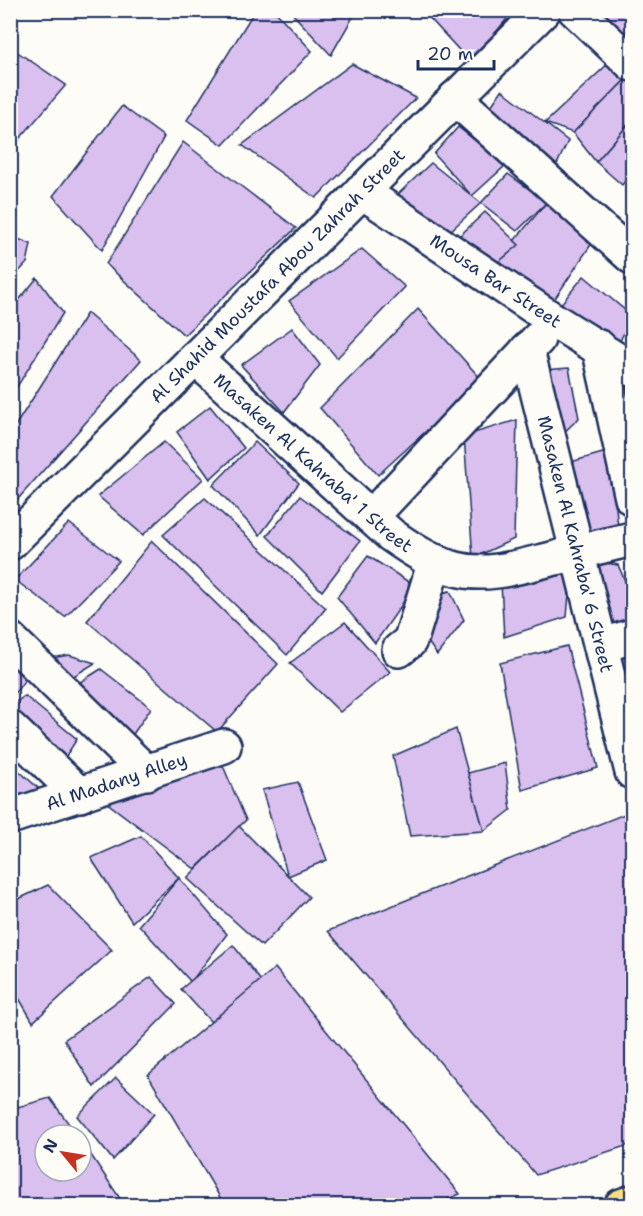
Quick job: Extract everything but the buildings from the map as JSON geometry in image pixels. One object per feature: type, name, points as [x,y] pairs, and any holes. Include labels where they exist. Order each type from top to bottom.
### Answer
[{"type":"main road","points":[[621,1206],[633,1202]]},
{"type":"street","name":"Al Shahid Moustafa Abou Zahrah Street","points":[[10,543],[544,10]]},
{"type":"street","points":[[575,10],[633,64]]},
{"type":"street","points":[[455,98],[633,257]]},
{"type":"street","name":"Mousa Bar Street","points":[[361,191],[555,321],[633,369]]},
{"type":"street","points":[[371,517],[555,321]]},
{"type":"street","points":[[599,347],[633,498]]},
{"type":"street","name":"Masaken Al Kahraba' 6 Street","points":[[527,350],[633,772]]},
{"type":"street","name":"Masaken Al Kahraba' 1 Street","points":[[195,358],[391,535],[412,550],[435,561],[456,569],[480,573],[502,571],[633,539]]},
{"type":"street","points":[[399,650],[409,642],[412,636],[435,561]]},
{"type":"street","points":[[601,646],[633,636]]},
{"type":"street","points":[[10,639],[147,773]]},
{"type":"street","points":[[10,728],[80,795]]},
{"type":"street","name":"Al Madany Alley","points":[[10,818],[224,746]]}]
